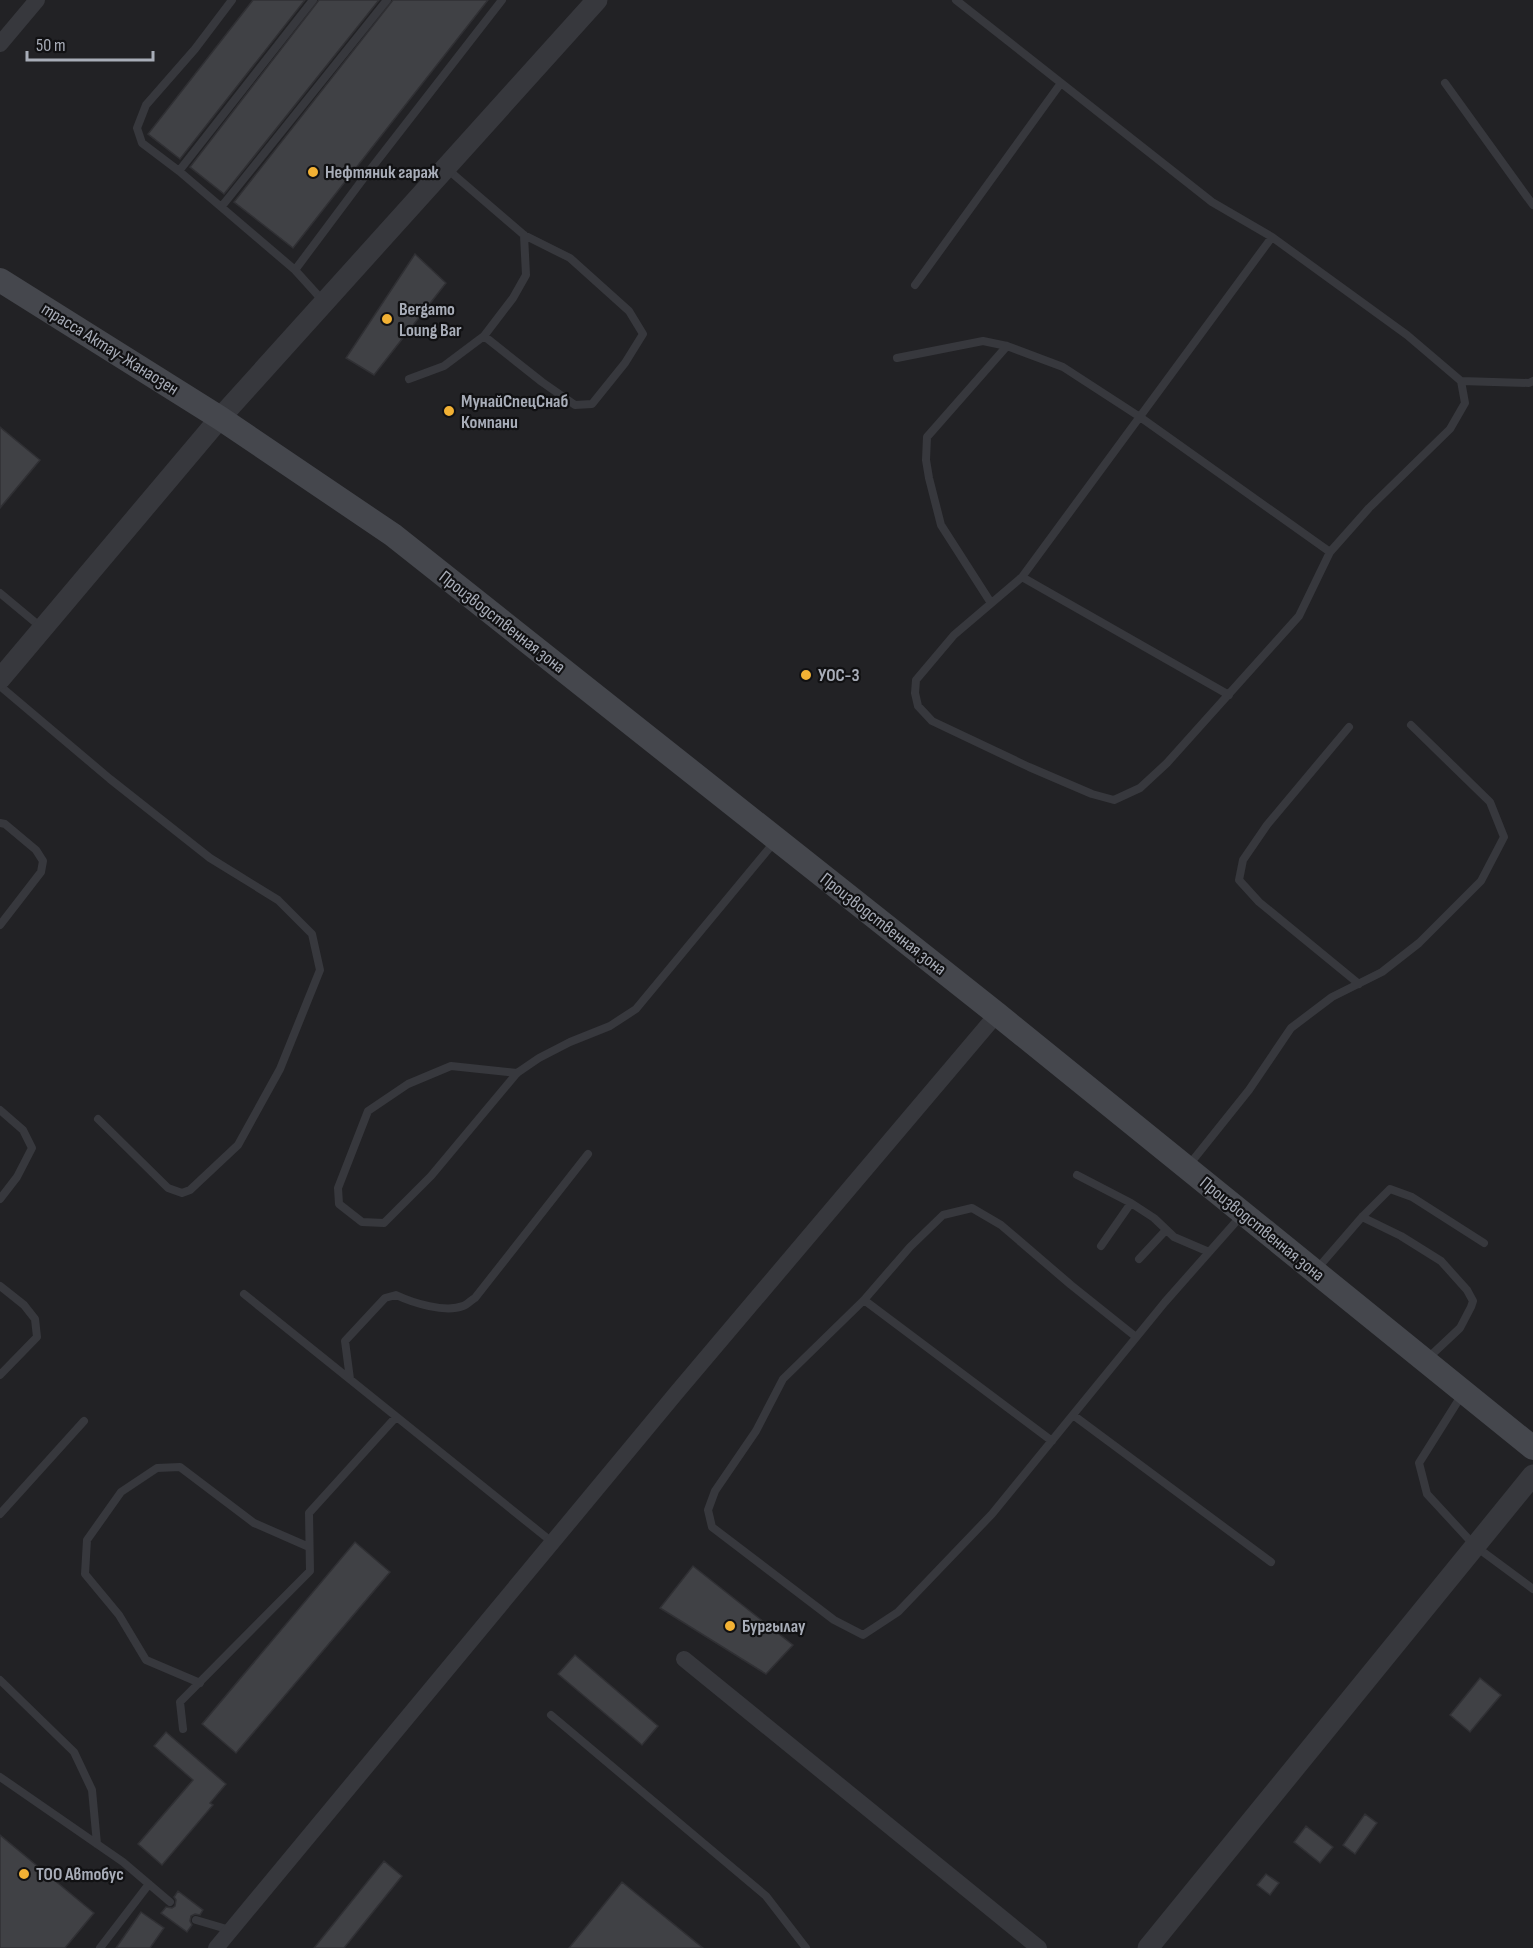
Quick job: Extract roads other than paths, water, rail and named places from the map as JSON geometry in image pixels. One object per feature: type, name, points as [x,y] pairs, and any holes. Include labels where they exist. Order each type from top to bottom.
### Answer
[{"type":"main road","name":"трасса Актау-Жанаозен","points":[[0,280],[220,418]]},
{"type":"main road","name":"Производственная зона","points":[[220,418],[393,535],[997,1014],[1533,1448]]},
{"type":"street","points":[[0,44],[37,0]]},
{"type":"street","points":[[0,679],[220,418],[597,0]]},
{"type":"street","points":[[216,1948],[552,1542],[997,1014]]},
{"type":"street","points":[[1148,1948],[1533,1475]]},
{"type":"street","points":[[684,1659],[1039,1948]]},
{"type":"lane","points":[[232,0],[195,49],[146,105],[137,128],[142,143],[222,206],[295,270],[324,302]]},
{"type":"lane","points":[[179,171],[313,0]]},
{"type":"lane","points":[[222,206],[387,0]]},
{"type":"lane","points":[[295,270],[502,0]]},
{"type":"lane","points":[[956,0],[1212,202],[1272,237],[1407,335],[1461,381],[1529,383],[1533,381]]},
{"type":"lane","points":[[915,285],[1061,83]]},
{"type":"lane","points":[[1445,83],[1533,205]]},
{"type":"lane","points":[[446,168],[524,235],[570,258],[629,311],[643,334],[625,363],[592,404],[575,405],[484,336]]},
{"type":"lane","points":[[409,379],[444,366],[484,336],[513,298],[526,275],[524,235]]},
{"type":"lane","points":[[1272,237],[1022,577],[954,635],[916,680],[915,693],[918,706],[932,721],[1092,794],[1114,800],[1140,788],[1167,763],[1299,616],[1330,552],[1369,508],[1450,429],[1465,403],[1461,381]]},
{"type":"lane","points":[[897,358],[983,341],[1007,346],[1063,367],[1140,417],[1330,552]]},
{"type":"lane","points":[[991,603],[941,525],[926,460],[927,437],[1007,346]]},
{"type":"lane","points":[[1022,577],[1229,695]]},
{"type":"lane","points":[[0,593],[43,628]]},
{"type":"lane","points":[[0,686],[110,779],[210,858],[278,900],[312,934],[320,970],[280,1069],[238,1144],[190,1190],[182,1193],[168,1188],[98,1119]]},
{"type":"lane","points":[[1187,1168],[1249,1090],[1291,1028],[1332,997],[1382,972],[1419,943],[1480,881],[1504,837],[1490,802],[1411,725]]},
{"type":"lane","points":[[1349,727],[1267,825],[1243,860],[1239,880],[1259,902],[1359,984]]},
{"type":"lane","points":[[0,823],[36,850],[43,861],[41,872],[0,924]]},
{"type":"lane","points":[[517,1073],[451,1066],[408,1084],[369,1111],[338,1188],[339,1204],[362,1222],[384,1223],[431,1176],[517,1073],[539,1058],[570,1042],[610,1026],[636,1009],[777,840]]},
{"type":"lane","points":[[0,1110],[23,1130],[32,1148],[17,1177],[0,1199]]},
{"type":"lane","points":[[350,1379],[345,1341],[385,1298],[396,1295],[413,1304],[446,1308],[463,1306],[475,1298],[588,1154]]},
{"type":"lane","points":[[1077,1175],[1131,1203],[1154,1218],[1174,1237],[1209,1252]]},
{"type":"lane","points":[[1315,1271],[1390,1189],[1412,1197],[1484,1243]]},
{"type":"lane","points":[[1101,1246],[1131,1203]]},
{"type":"lane","points":[[1136,1337],[1001,1225],[972,1208],[944,1215],[910,1247],[864,1300],[783,1379],[756,1431],[716,1491],[708,1510],[712,1527],[834,1620],[863,1635],[898,1612],[992,1514],[1136,1337],[1243,1214]]},
{"type":"lane","points":[[1362,1217],[1401,1236],[1441,1261],[1473,1300],[1472,1307],[1460,1328],[1426,1361]]},
{"type":"lane","points":[[1139,1259],[1166,1230]]},
{"type":"lane","points":[[0,1286],[24,1305],[34,1318],[37,1337],[0,1375]]},
{"type":"lane","points":[[244,1294],[552,1542]]},
{"type":"lane","points":[[864,1300],[1052,1441]]},
{"type":"lane","points":[[1464,1393],[1419,1463],[1426,1494],[1475,1546],[1533,1589]]},
{"type":"lane","points":[[1073,1415],[1271,1562]]},
{"type":"lane","points":[[183,1729],[180,1702],[310,1571],[309,1513],[396,1417]]},
{"type":"lane","points":[[0,1514],[84,1421]]},
{"type":"lane","points":[[200,1683],[146,1660],[119,1615],[85,1574],[87,1540],[121,1492],[157,1468],[180,1467],[254,1524],[309,1547]]},
{"type":"lane","points":[[0,1680],[74,1752],[92,1790],[97,1844]]},
{"type":"lane","points":[[551,1715],[766,1896],[806,1948]]},
{"type":"lane","points":[[0,1777],[123,1862],[170,1902]]},
{"type":"lane","points":[[100,1948],[149,1884]]},
{"type":"lane","points":[[196,1920],[230,1930]]},
{"type":"place","name":"Нефтяник гараж","points":[[313,172]]},
{"type":"place","name":"Bergamo Loung Bar","points":[[387,319]]},
{"type":"place","name":"МунайСпецСнаб Компани","points":[[449,411]]},
{"type":"place","name":"УОС-3","points":[[806,675]]},
{"type":"place","name":"Бургылау","points":[[730,1626]]},
{"type":"place","name":"ТОО Автобус","points":[[24,1874]]}]
